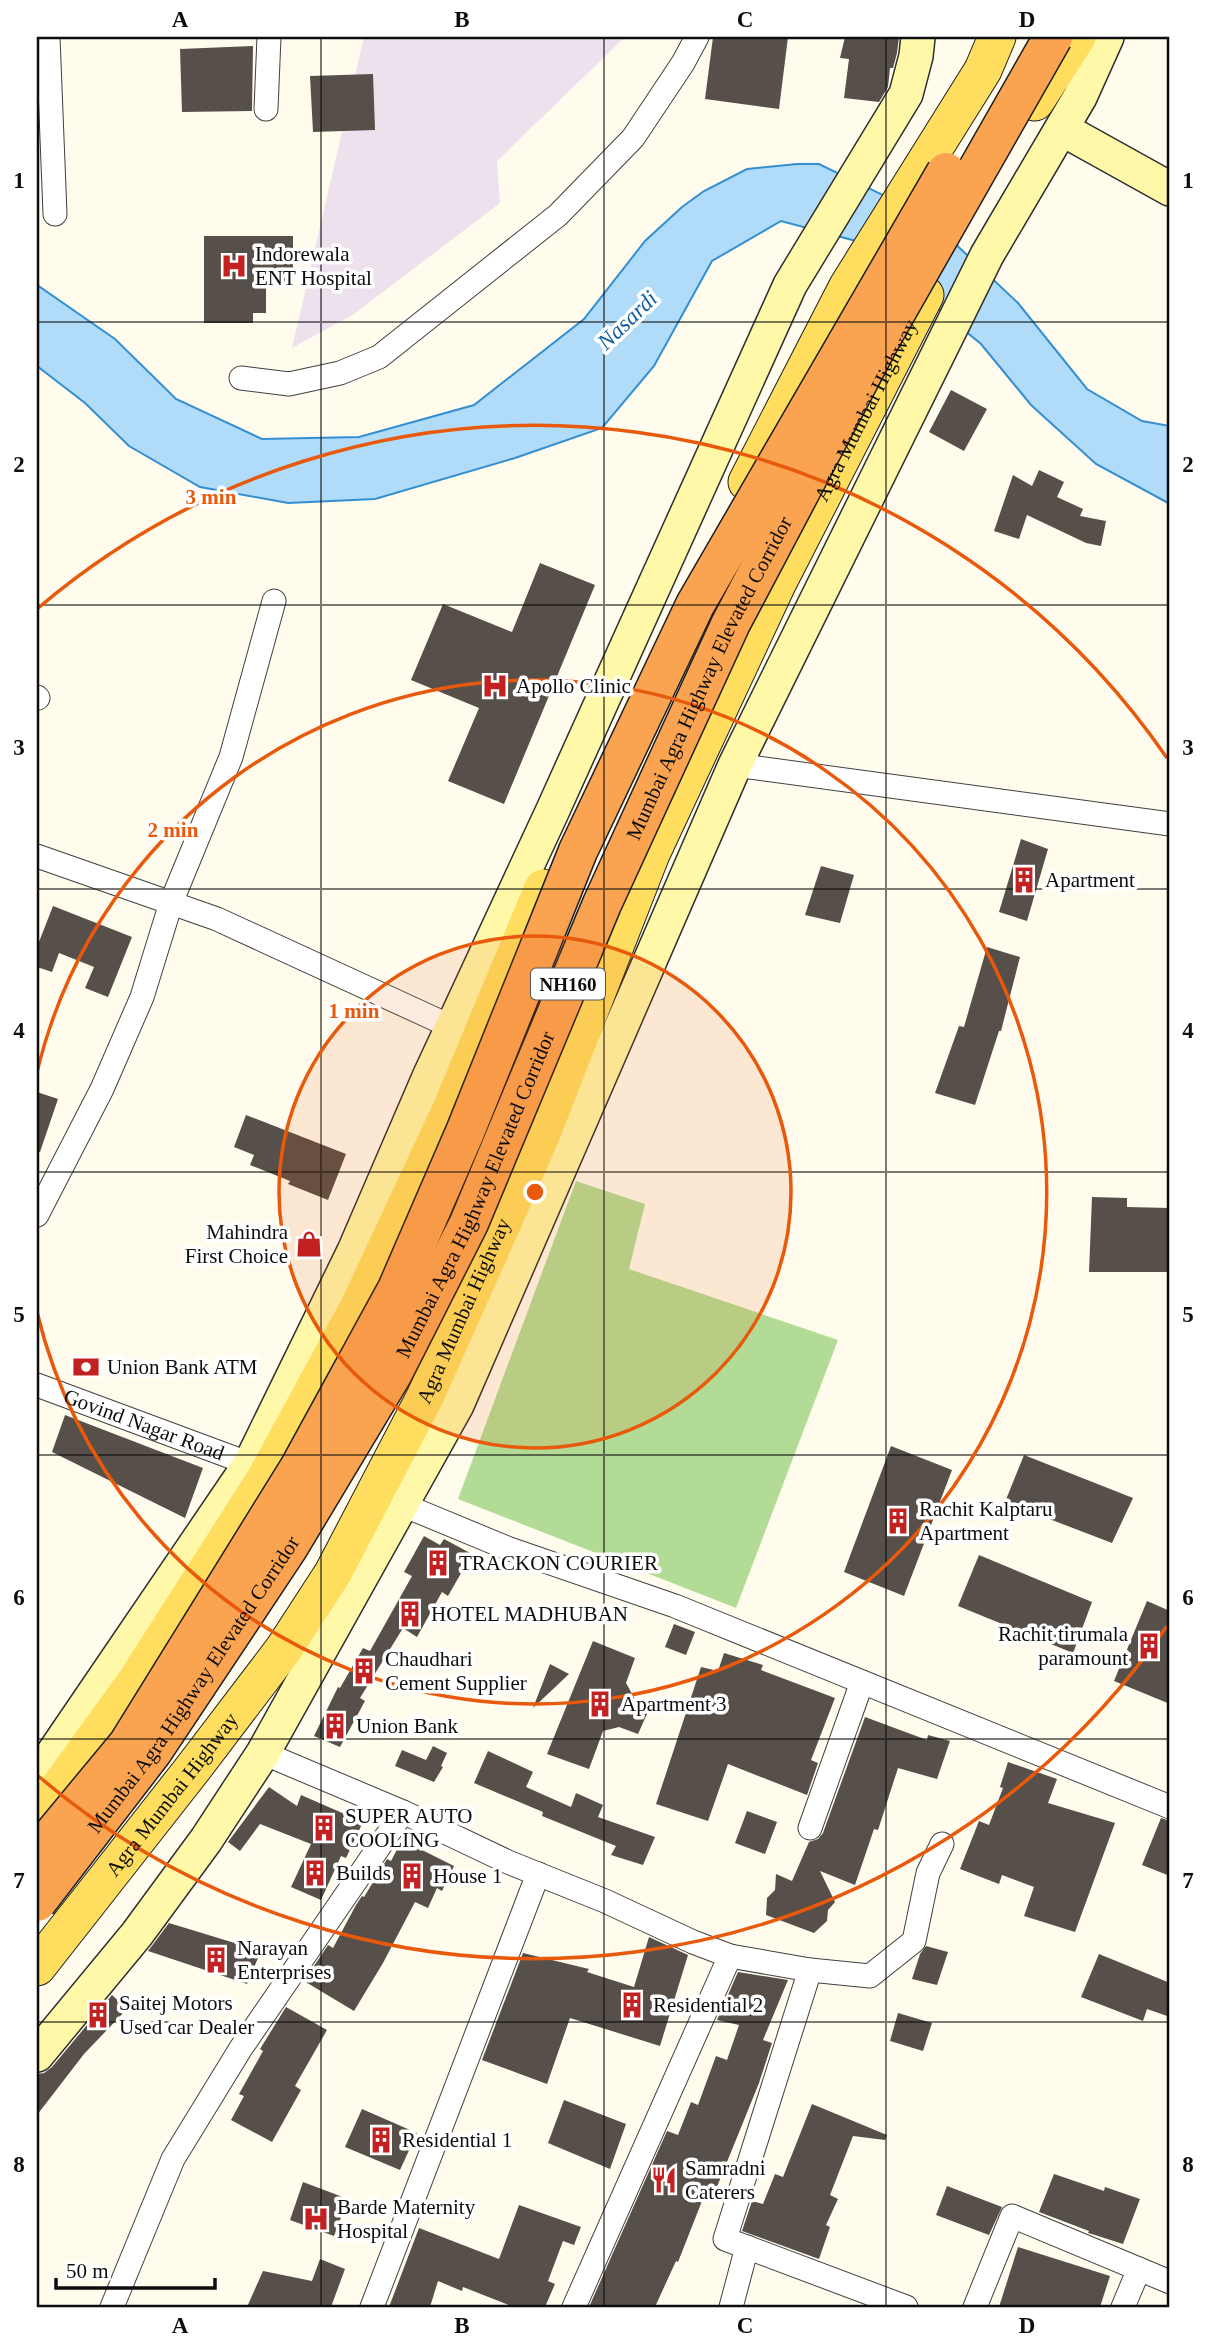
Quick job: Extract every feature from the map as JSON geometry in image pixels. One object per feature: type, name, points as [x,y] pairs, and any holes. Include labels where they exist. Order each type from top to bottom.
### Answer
[{"type":"highway","name":"Mumbai Agra Highway Elevated Corridor","points":[[37,1854],[128,1744],[299,1468],[384,1313],[465,1132],[578,851],[695,605],[873,295],[1026,37]]},
{"type":"highway","name":"Mumbai Agra Highway Elevated Corridor","points":[[37,1902],[153,1751],[288,1548],[393,1373],[469,1223],[602,904],[731,623],[882,337],[1054,37]]},
{"type":"main road","points":[[37,1818],[136,1681],[265,1479],[359,1306],[451,1109],[559,851],[848,286],[983,70],[997,37]]},
{"type":"main road","name":"Agra Mumbai Highway","points":[[37,1967],[283,1650],[333,1573],[425,1397],[547,1120],[651,854],[778,582],[974,199],[1077,37]]},
{"type":"main road","points":[[410,1197],[497,1236]]},
{"type":"street","points":[[48,37],[55,214]]},
{"type":"street","points":[[266,109],[269,37]]},
{"type":"street","points":[[241,378],[289,384],[340,373],[379,357],[558,215],[633,138],[698,37]]},
{"type":"street","points":[[37,1777],[250,1464],[354,1251],[452,1027],[790,285],[906,94],[918,37]]},
{"type":"street","points":[[37,2055],[137,1934],[206,1840],[263,1753],[457,1405],[735,765],[987,255],[1080,97],[1107,37]]},
{"type":"street","points":[[1062,129],[1170,189]]},
{"type":"street","points":[[37,1215],[103,1088],[142,997],[171,903],[231,757],[274,601]]},
{"type":"street","points":[[735,765],[1170,824]]},
{"type":"street","points":[[37,856],[217,919],[452,1027]]},
{"type":"street","name":"Govind Nagar Road","points":[[37,1385],[250,1464]]},
{"type":"street","points":[[403,1506],[507,1548],[675,1606],[1170,1807]]},
{"type":"street","points":[[810,1828],[862,1682]]},
{"type":"street","points":[[263,1753],[403,1812],[508,1862],[730,1956],[810,1970],[870,1976],[914,1941],[928,1873],[942,1844]]},
{"type":"street","points":[[112,2307],[173,2159],[241,2048],[403,1812]]},
{"type":"street","points":[[372,2307],[538,1874]]},
{"type":"street","points":[[574,2307],[730,1956]]},
{"type":"street","points":[[810,1970],[725,2239],[906,2307]]},
{"type":"street","points":[[975,2307],[1012,2216],[1170,2282]]},
{"type":"street","points":[[731,2307],[747,2247]]},
{"type":"street","points":[[1123,2307],[1139,2269]]},
{"type":"shaded area","points":[[364,37],[625,37],[497,161],[500,203],[354,314],[292,348]]},
{"type":"green space","points":[[576,1181],[645,1204],[629,1269],[838,1340],[736,1608],[458,1499]]},
{"type":"water","name":"Nasardi","points":[[819,164],[881,194],[948,237],[1018,303],[1087,389],[1142,421],[1170,426],[1170,504],[1096,464],[1031,405],[981,344],[856,241],[781,221],[712,261],[654,366],[602,428],[515,458],[375,499],[288,503],[200,487],[129,446],[85,403],[37,366],[37,285],[115,339],[176,399],[262,439],[359,437],[474,405],[584,319],[645,241],[682,207],[704,191],[747,169]]},
{"type":"building","points":[[713,37],[788,37],[779,109],[705,99]]},
{"type":"building","points":[[845,37],[899,37],[893,68],[890,68],[888,87],[879,102],[844,98],[849,59],[840,58]]},
{"type":"building","points":[[253,46],[252,111],[182,112],[180,49]]},
{"type":"building","points":[[373,74],[375,130],[313,132],[310,76]]},
{"type":"building","points":[[204,236],[293,236],[293,282],[266,282],[266,313],[253,313],[253,323],[204,323]]},
{"type":"building","points":[[951,390],[987,409],[964,451],[929,432]]},
{"type":"building","points":[[1039,470],[1064,482],[1057,497],[1083,509],[1080,516],[1106,521],[1101,546],[1086,543],[1027,515],[1019,539],[994,531],[1013,475],[1032,486]]},
{"type":"building","points":[[540,563],[595,585],[504,804],[448,781],[479,708],[411,680],[443,604],[512,632]]},
{"type":"building","name":"Apartment","points":[[1021,839],[1048,849],[1027,921],[999,912]]},
{"type":"building","points":[[821,866],[854,875],[840,923],[805,915]]},
{"type":"building","points":[[53,906],[132,937],[108,997],[85,988],[94,967],[59,953],[52,972],[37,967],[37,947]]},
{"type":"building","points":[[987,947],[1020,957],[1001,1031],[975,1105],[935,1093],[959,1026],[964,1027]]},
{"type":"building","points":[[37,1092],[58,1099],[40,1152],[37,1152]]},
{"type":"building","points":[[246,1115],[346,1154],[328,1200],[250,1165],[254,1155],[234,1147]]},
{"type":"building","points":[[1092,1197],[1127,1198],[1127,1207],[1170,1208],[1170,1272],[1089,1272]]},
{"type":"building","points":[[65,1415],[203,1468],[185,1518],[52,1452]]},
{"type":"building","name":"Rachit Kalptaru Apartment","points":[[891,1446],[952,1470],[904,1596],[844,1572]]},
{"type":"building","name":"Rachit Kalptaru Apartment","points":[[1024,1455],[1133,1498],[1112,1543],[1005,1502]]},
{"type":"building","points":[[424,1536],[440,1545],[444,1539],[472,1554],[448,1596],[442,1592],[417,1637],[403,1628],[360,1698],[365,1701],[340,1747],[314,1736],[338,1687],[340,1688],[363,1648],[370,1651],[412,1576],[404,1572]]},
{"type":"building","name":"Rachit Kalptaru Apartment","points":[[979,1555],[1092,1602],[1073,1653],[958,1606]]},
{"type":"building","name":"Rachit tirumala paramount","points":[[1147,1601],[1170,1611],[1170,1704],[1114,1681]]},
{"type":"building","name":"Apartment 3","points":[[674,1624],[695,1632],[686,1655],[665,1647]]},
{"type":"building","name":"Apartment 3","points":[[593,1641],[635,1658],[626,1683],[636,1701],[651,1705],[638,1734],[619,1727],[603,1731],[589,1769],[547,1754]]},
{"type":"building","points":[[724,1653],[763,1665],[761,1670],[835,1698],[811,1760],[818,1763],[807,1795],[728,1764],[708,1821],[656,1804],[701,1667],[718,1671]]},
{"type":"building","points":[[550,1664],[569,1674],[533,1708]]},
{"type":"building","points":[[865,1717],[927,1740],[928,1735],[950,1741],[937,1779],[898,1768],[878,1830],[874,1829],[855,1885],[820,1871],[835,1902],[828,1910],[827,1921],[814,1933],[766,1915],[767,1898],[775,1890],[776,1874],[792,1881],[809,1842],[818,1839],[823,1833]]},
{"type":"building","points":[[433,1746],[447,1753],[434,1782],[395,1766],[402,1750],[426,1760]]},
{"type":"building","points":[[488,1751],[533,1772],[526,1787],[571,1807],[576,1793],[603,1805],[598,1817],[655,1837],[643,1865],[611,1855],[616,1846],[542,1816],[543,1812],[474,1783]]},
{"type":"building","points":[[1008,1762],[1057,1779],[1048,1803],[1115,1823],[1075,1932],[1024,1916],[1034,1887],[1002,1875],[999,1884],[960,1869],[979,1821],[989,1825],[1003,1788],[1000,1787]]},
{"type":"building","points":[[269,1787],[297,1806],[301,1795],[363,1822],[346,1858],[341,1856],[321,1900],[291,1887],[311,1844],[260,1824],[240,1851],[228,1842]]},
{"type":"building","points":[[747,1811],[777,1822],[765,1854],[735,1843]]},
{"type":"building","points":[[1161,1818],[1170,1821],[1170,1876],[1142,1865]]},
{"type":"building","points":[[402,1840],[454,1866],[442,1891],[437,1888],[428,1908],[415,1902],[354,2011],[304,1981],[328,1945],[333,1948],[356,1905],[362,1896],[364,1897],[387,1859],[391,1861]]},
{"type":"building","name":"Narayan Enterprises","points":[[169,1923],[261,1951],[247,1984],[148,1951]]},
{"type":"building","points":[[649,1937],[688,1955],[660,2046],[570,2018],[547,2084],[482,2060],[523,1953],[589,1969],[587,1972],[634,1987]]},
{"type":"building","points":[[926,1946],[948,1952],[937,1985],[912,1979],[920,1954]]},
{"type":"building","points":[[1099,1954],[1170,1983],[1170,2017],[1147,2009],[1143,2021],[1081,1997]]},
{"type":"building","points":[[738,1972],[788,1980],[763,2040],[772,2043],[759,2083],[712,2199],[704,2196],[678,2262],[676,2261],[655,2307],[589,2307],[667,2131],[678,2135],[691,2102],[698,2105],[716,2056],[727,2060],[739,2025],[717,2020]]},
{"type":"building","points":[[112,1995],[127,2009],[84,2054],[37,2115],[37,2074],[52,2067]]},
{"type":"building","points":[[286,2007],[327,2030],[295,2086],[301,2090],[272,2142],[231,2120],[244,2096],[239,2094],[263,2051],[260,2049]]},
{"type":"building","points":[[898,2013],[932,2023],[923,2051],[890,2041]]},
{"type":"building","points":[[564,2100],[626,2124],[610,2169],[548,2143]]},
{"type":"building","points":[[812,2104],[887,2135],[885,2140],[853,2136],[830,2195],[838,2199],[826,2225],[830,2227],[819,2259],[742,2231],[752,2201],[763,2204],[775,2174],[783,2177]]},
{"type":"building","name":"Residential 1","points":[[362,2109],[417,2133],[400,2170],[345,2147]]},
{"type":"building","points":[[1054,2174],[1104,2191],[1105,2187],[1140,2199],[1123,2244],[1088,2233],[1089,2231],[1039,2212]]},
{"type":"building","name":"Barde Maternity Hospital","points":[[303,2182],[348,2199],[334,2236],[290,2220]]},
{"type":"building","points":[[947,2186],[1002,2207],[989,2235],[936,2215]]},
{"type":"building","points":[[519,2205],[581,2227],[574,2245],[563,2241],[548,2281],[555,2284],[545,2307],[514,2307],[463,2287],[462,2291],[438,2281],[430,2307],[389,2307],[419,2228],[499,2259]]},
{"type":"building","points":[[1018,2247],[1110,2276],[1100,2307],[999,2307]]},
{"type":"building","points":[[320,2259],[345,2269],[331,2307],[247,2307],[263,2271],[312,2281]]},
{"type":"place","name":"Indorewala ENT Hospital","points":[[234,266]]},
{"type":"place","name":"Apollo Clinic","points":[[495,686]]},
{"type":"place","name":"Apartment","points":[[1024,880]]},
{"type":"place","name":"Mahindra First Choice","points":[[309,1244]]},
{"type":"place","name":"Union Bank ATM","points":[[86,1367]]},
{"type":"place","name":"Rachit Kalptaru Apartment","points":[[898,1521]]},
{"type":"place","name":"TRACKON COURIER","points":[[438,1563]]},
{"type":"place","name":"HOTEL MADHUBAN","points":[[410,1614]]},
{"type":"place","name":"Rachit tirumala paramount","points":[[1149,1646]]},
{"type":"place","name":"Chaudhari Cement Supplier","points":[[364,1671]]},
{"type":"place","name":"Apartment 3","points":[[600,1704]]},
{"type":"place","name":"Union Bank","points":[[335,1726]]},
{"type":"place","name":"SUPER AUTO COOLING","points":[[324,1828]]},
{"type":"place","name":"Builds","points":[[315,1873]]},
{"type":"place","name":"House 1","points":[[412,1876]]},
{"type":"place","name":"Narayan Enterprises","points":[[216,1960]]},
{"type":"place","name":"Residential 2","points":[[632,2005]]},
{"type":"place","name":"Saitej Motors Used car Dealer","points":[[98,2015]]},
{"type":"place","name":"Residential 1","points":[[381,2140]]},
{"type":"place","name":"Samradni Caterers","points":[[664,2180]]},
{"type":"place","name":"Barde Maternity Hospital","points":[[316,2219]]}]
